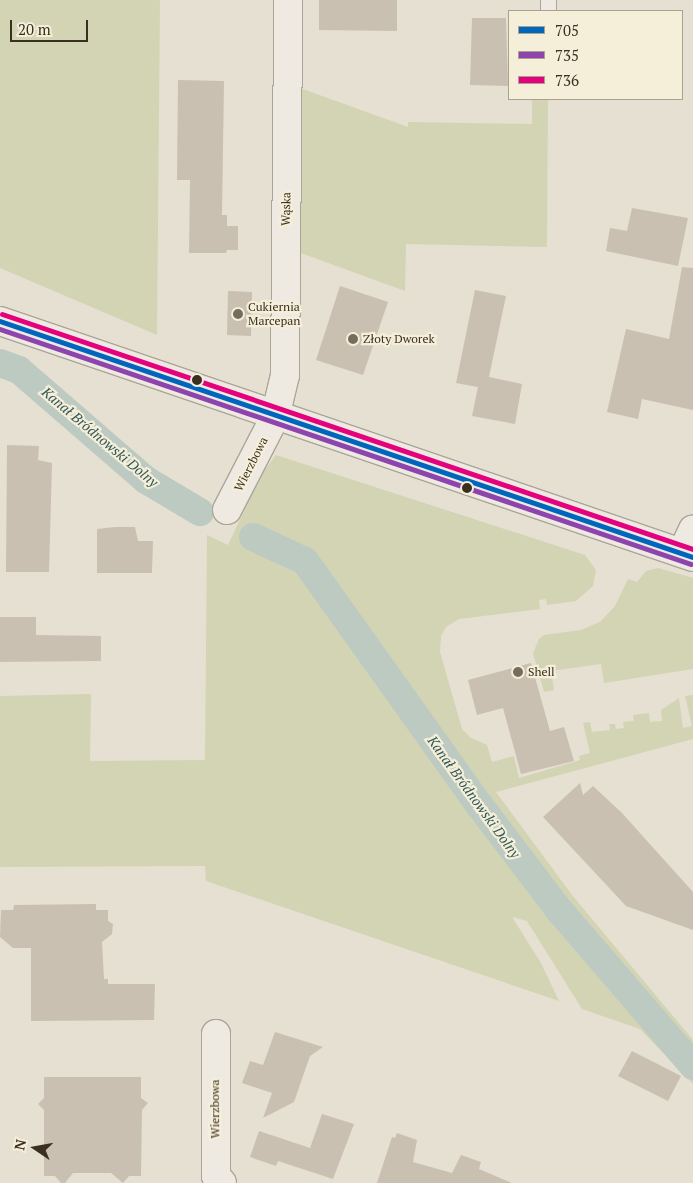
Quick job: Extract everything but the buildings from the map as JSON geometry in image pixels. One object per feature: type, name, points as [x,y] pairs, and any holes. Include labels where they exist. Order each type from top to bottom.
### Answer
[{"type":"main road","name":"Wąska","points":[[275,417],[285,376],[288,0]]},
{"type":"main road","points":[[0,321],[275,417],[687,555],[693,529]]},
{"type":"main road","name":"Wierzbowa","points":[[227,510],[275,417]]},
{"type":"main road","name":"Wierzbowa","points":[[216,1034],[216,1176],[222,1183]]},
{"type":"green space","points":[[0,0],[160,0],[157,335],[0,268]]},
{"type":"green space","points":[[300,88],[408,127],[408,122],[532,124],[532,100],[548,100],[547,247],[406,244],[405,291],[298,252]]},
{"type":"green space","points":[[276,455],[585,555],[596,570],[593,586],[576,601],[547,605],[546,599],[539,600],[540,609],[459,619],[446,627],[441,636],[440,652],[462,729],[471,738],[487,745],[492,762],[514,756],[519,778],[580,760],[579,756],[590,753],[583,723],[590,722],[592,732],[610,730],[609,724],[615,724],[616,729],[624,728],[623,722],[634,721],[633,715],[649,713],[650,722],[662,721],[661,710],[679,698],[683,728],[692,726],[685,696],[693,695],[693,739],[496,792],[572,895],[693,1040],[693,1084],[640,1029],[582,1009],[527,921],[512,917],[541,963],[559,1001],[206,881],[205,866],[0,867],[0,696],[91,694],[90,761],[205,760],[207,535],[228,545],[261,475]]},
{"type":"green space","points":[[658,568],[693,578],[693,669],[604,683],[601,664],[551,671],[554,690],[544,692],[533,653],[539,639],[544,635],[581,630],[600,622],[615,606],[628,579],[637,582],[646,571]]},
{"type":"waterway","name":"Kanał Bródnowski Dolny","points":[[0,363],[19,370],[146,480],[200,512]]},
{"type":"waterway","name":"Kanał Bródnowski Dolny","points":[[253,537],[305,561],[480,806],[559,910],[693,1066]]},
{"type":"transit line","name":"736","points":[[2,314],[693,549]]},
{"type":"transit line","name":"705","points":[[0,321],[693,557]]},
{"type":"transit line","name":"735","points":[[0,329],[691,564]]},
{"type":"place","name":"Cukiernia Marcepan","points":[[238,314]]},
{"type":"place","name":"Złoty Dworek","points":[[353,339]]},
{"type":"place","name":"Shell","points":[[518,672]]}]
